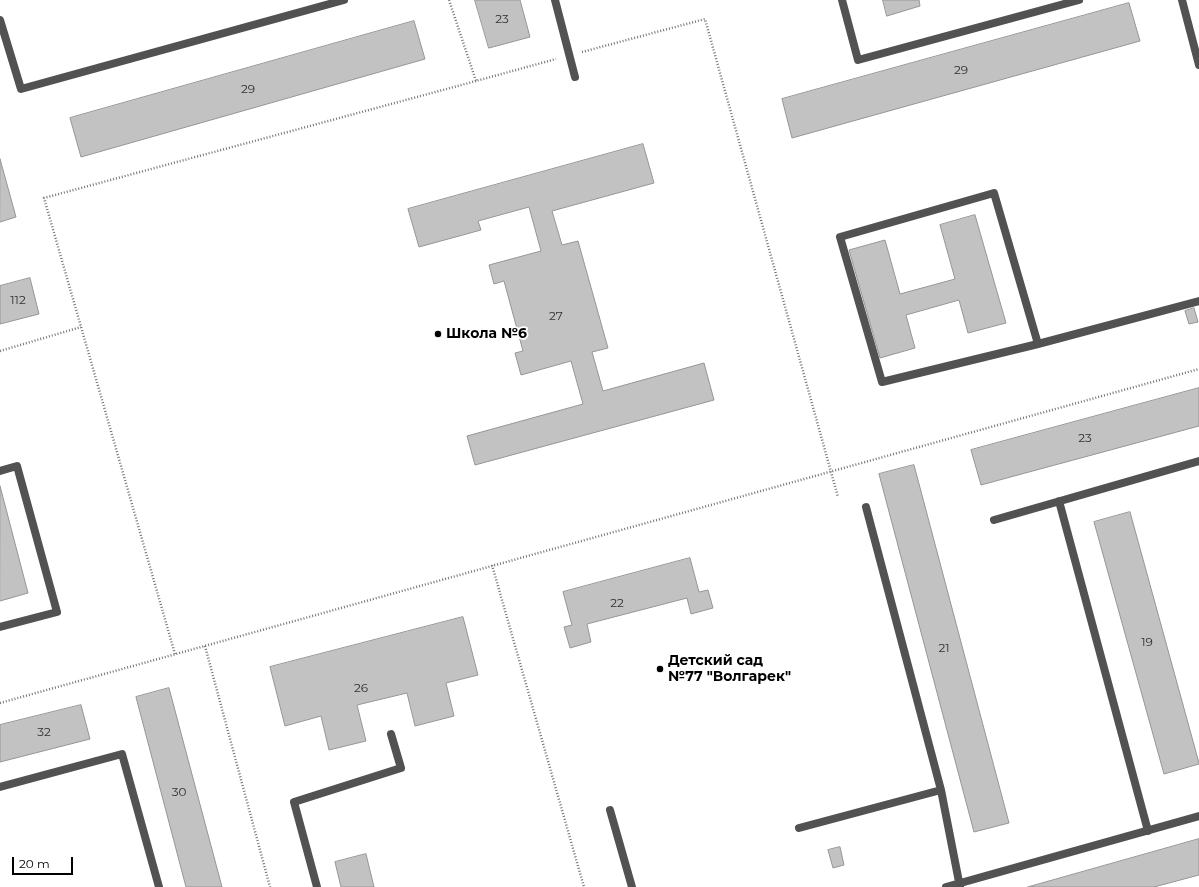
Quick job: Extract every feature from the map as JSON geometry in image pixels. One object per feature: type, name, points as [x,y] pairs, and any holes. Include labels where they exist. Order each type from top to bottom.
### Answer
[{"type":"lane","points":[[0,20],[21,89],[344,0]]},
{"type":"lane","points":[[555,0],[575,77]]},
{"type":"lane","points":[[842,0],[858,60],[1079,0]]},
{"type":"lane","points":[[1182,0],[1199,65]]},
{"type":"lane","points":[[1038,344],[994,193],[840,237],[882,382],[1038,344],[1199,301]]},
{"type":"lane","points":[[994,520],[1199,461]]},
{"type":"lane","points":[[0,471],[17,466],[57,612],[0,627]]},
{"type":"lane","points":[[1059,501],[1148,831]]},
{"type":"lane","points":[[866,507],[941,790],[960,885]]},
{"type":"lane","points":[[317,887],[294,802],[401,768],[391,734]]},
{"type":"lane","points":[[0,787],[122,754],[159,887]]},
{"type":"lane","points":[[799,828],[941,790]]},
{"type":"lane","points":[[610,810],[632,887]]},
{"type":"lane","points":[[946,887],[960,885],[1199,816]]},
{"type":"path","points":[[448,0],[476,81]]},
{"type":"path","points":[[174,654],[44,198],[705,19],[838,497]]},
{"type":"path","points":[[0,351],[81,327]]},
{"type":"path","points":[[0,703],[1199,369]]},
{"type":"path","points":[[492,565],[584,887]]},
{"type":"path","points":[[205,646],[270,887]]},
{"type":"building","points":[[475,0],[520,0],[530,37],[489,48]]},
{"type":"building","points":[[883,0],[919,0],[920,6],[887,16]]},
{"type":"building","points":[[1129,3],[1140,41],[792,138],[782,99]]},
{"type":"building","points":[[414,21],[425,59],[81,157],[70,118]]},
{"type":"building","points":[[643,144],[654,183],[552,211],[562,245],[578,241],[608,348],[592,352],[603,391],[704,363],[714,400],[475,465],[467,436],[583,404],[571,361],[521,375],[515,353],[523,351],[504,281],[494,284],[489,265],[541,251],[529,207],[478,221],[481,230],[419,247],[408,209]]},
{"type":"building","points":[[0,159],[16,217],[0,222]]},
{"type":"building","points":[[975,215],[1006,323],[968,333],[959,300],[906,315],[915,348],[880,358],[849,250],[885,240],[900,294],[955,279],[940,225]]},
{"type":"building","points":[[30,278],[39,314],[0,324],[0,286]]},
{"type":"building","points":[[1194,308],[1198,322],[1189,324],[1185,311]]},
{"type":"building","points":[[1199,388],[1199,426],[981,485],[971,450]]},
{"type":"building","points":[[914,465],[1009,823],[974,832],[879,474]]},
{"type":"building","points":[[0,486],[28,593],[0,601]]},
{"type":"building","points":[[1130,512],[1199,763],[1164,774],[1094,522]]},
{"type":"building","points":[[690,558],[699,592],[708,590],[713,608],[691,614],[687,598],[587,624],[591,642],[570,648],[564,627],[572,625],[563,592]]},
{"type":"building","points":[[463,617],[478,675],[446,683],[454,716],[415,726],[407,693],[357,705],[366,741],[329,750],[321,716],[285,726],[270,667]]},
{"type":"building","points":[[169,688],[222,887],[186,887],[136,697]]},
{"type":"building","points":[[81,705],[90,739],[0,762],[0,725]]},
{"type":"building","points":[[1199,839],[1199,875],[1154,887],[1028,887]]},
{"type":"building","points":[[840,847],[844,865],[833,868],[828,850]]},
{"type":"building","points":[[366,854],[374,887],[341,887],[335,862]]},
{"type":"place","name":"Школа №6","points":[[438,334]]},
{"type":"place","name":"Детский сад №77 \"Волгарек\"","points":[[660,669]]}]
